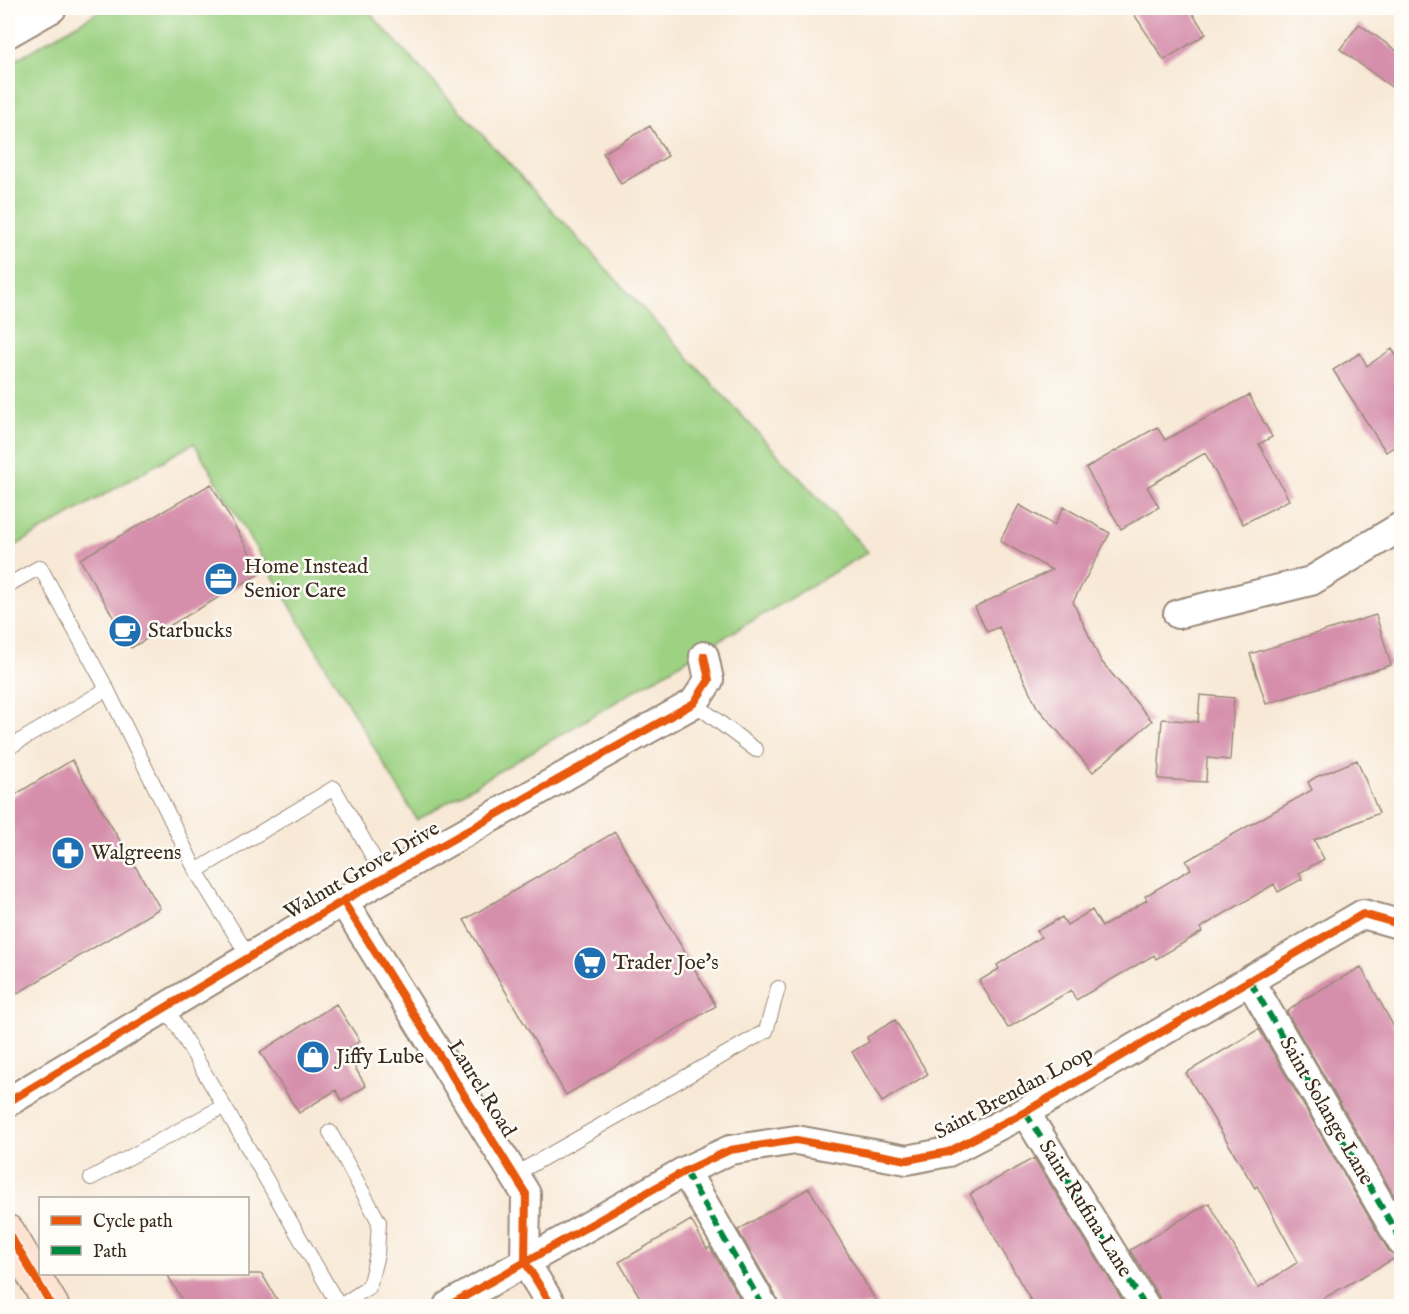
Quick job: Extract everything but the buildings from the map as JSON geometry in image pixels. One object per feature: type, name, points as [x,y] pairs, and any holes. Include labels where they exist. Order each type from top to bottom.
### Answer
[{"type":"main road","points":[[8,1232],[52,1306]]},
{"type":"street","points":[[8,33],[52,8]]},
{"type":"street","points":[[1178,614],[1311,581],[1401,525]]},
{"type":"street","points":[[694,703],[709,680],[704,656]]},
{"type":"street","name":"Walnut Grove Drive","points":[[8,1102],[343,901],[694,703]]},
{"type":"street","name":"Laurel Road","points":[[343,901],[526,1194],[525,1262]]},
{"type":"street","name":"Saint Brendan Loop","points":[[448,1306],[686,1171],[730,1150],[796,1140],[908,1160],[948,1152],[1025,1112],[1363,914],[1401,925]]},
{"type":"street","name":"Saint Solange Lane","points":[[1250,981],[1401,1242]]},
{"type":"street","name":"Saint Rufina Lane","points":[[1025,1112],[1145,1306]]},
{"type":"street","points":[[686,1171],[764,1306]]},
{"type":"street","points":[[525,1262],[552,1306]]},
{"type":"lane","points":[[8,585],[40,567],[107,689],[196,870],[249,957]]},
{"type":"lane","points":[[8,748],[107,689]]},
{"type":"lane","points":[[694,703],[756,750]]},
{"type":"lane","points":[[196,870],[334,788],[385,878]]},
{"type":"lane","points":[[514,1175],[766,1031],[778,988]]},
{"type":"lane","points":[[166,1007],[339,1306],[369,1287],[377,1254],[379,1222],[330,1132]]},
{"type":"lane","points":[[91,1178],[224,1106]]},
{"type":"green space","points":[[105,8],[365,8],[868,552],[417,820],[194,443],[8,550],[8,64]]},
{"type":"marked path","points":[[1250,981],[1402,1242]]},
{"type":"marked path","points":[[1025,1112],[1145,1306]]},
{"type":"marked path","points":[[685,1171],[763,1306]]},
{"type":"cycle path","points":[[8,1102],[343,901],[694,703],[709,680],[704,656]]},
{"type":"cycle path","points":[[343,901],[526,1194],[525,1262],[552,1306]]},
{"type":"cycle path","points":[[448,1306],[685,1171],[730,1150],[796,1140],[907,1160],[948,1152],[1025,1112],[1363,914],[1402,925]]},
{"type":"cycle path","points":[[8,1232],[52,1306]]},
{"type":"place","name":"Home Instead Senior Care","points":[[221,579]]},
{"type":"place","name":"Starbucks","points":[[125,631]]},
{"type":"place","name":"Walgreens","points":[[68,853]]},
{"type":"place","name":"Trader Joe's","points":[[590,963]]},
{"type":"place","name":"Jiffy Lube","points":[[313,1057]]}]
